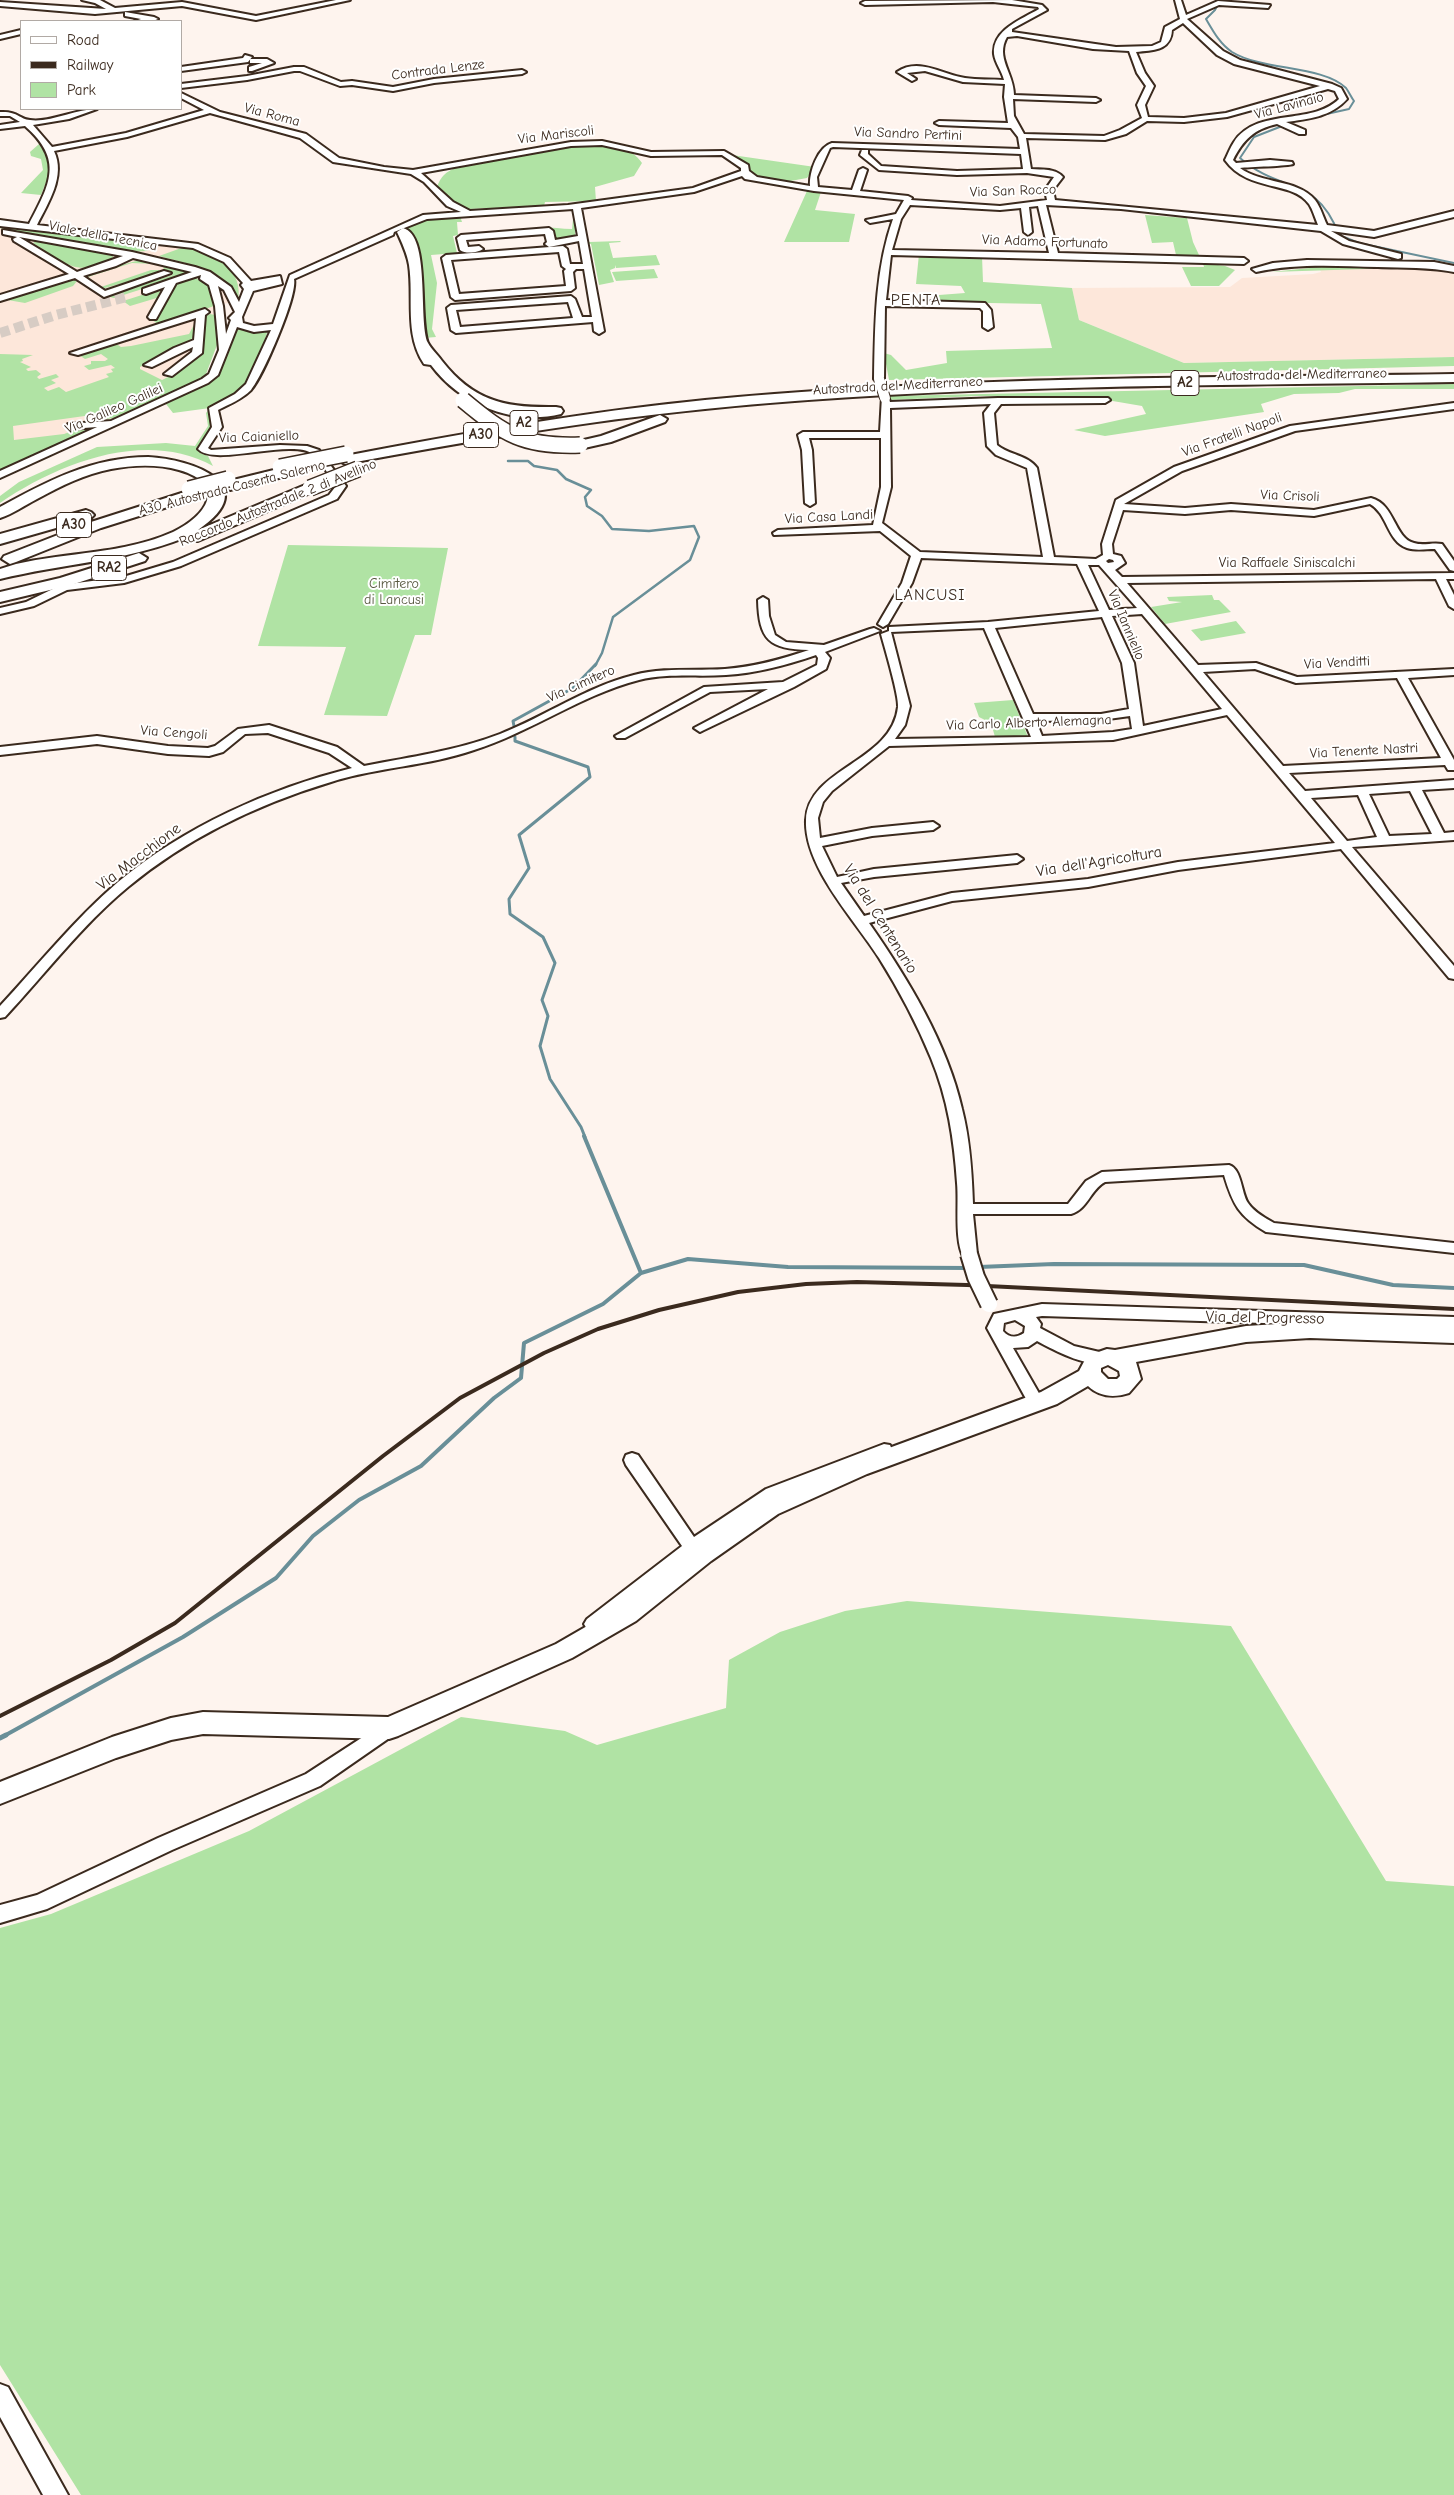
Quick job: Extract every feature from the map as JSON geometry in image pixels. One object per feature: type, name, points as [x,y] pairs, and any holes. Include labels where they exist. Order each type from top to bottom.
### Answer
[{"type":"highway","points":[[400,233],[414,250],[418,279],[415,317],[424,347],[433,366],[463,400],[500,431],[512,438],[548,446],[580,445],[606,440],[656,420],[691,411],[915,390]]},
{"type":"highway","points":[[424,347],[438,366],[459,388],[486,404],[504,410],[547,412],[704,400]]},
{"type":"highway","name":"Autostrada del Mediterraneo","points":[[345,457],[557,418],[704,400],[916,384],[1454,371]]},
{"type":"highway","name":"Autostrada del Mediterraneo","points":[[618,415],[753,400],[915,390],[1454,378]]},
{"type":"highway","name":"A30 Autostrada Caserta Salerno","points":[[0,553],[66,527],[150,500],[229,482],[345,457],[618,415]]},
{"type":"highway","name":"Raccordo Autostradale 2 di Avellino","points":[[0,597],[65,582],[158,552],[358,469],[448,444],[618,415]]},
{"type":"highway","points":[[0,513],[65,479],[99,468],[128,462],[158,462],[180,466],[200,473],[209,480],[217,497],[214,509],[206,518],[178,535],[138,547],[30,565],[0,574]]},
{"type":"highway","name":"A30 Autostrada Caserta Salerno","points":[[0,563],[96,525],[190,492]]},
{"type":"highway","points":[[0,539],[150,500]]},
{"type":"main road","points":[[1043,1400],[1100,1365],[1246,1334],[1310,1330],[1454,1335]]},
{"type":"main road","points":[[0,1792],[112,1748],[171,1729],[202,1723],[389,1728],[564,1650],[628,1614],[703,1554],[770,1508],[859,1468],[1043,1400],[1123,1384],[1148,1365],[1190,1346]]},
{"type":"main road","points":[[1100,1365],[1130,1370],[1123,1384]]},
{"type":"main road","points":[[1100,1365],[1097,1384],[1123,1384]]},
{"type":"street","points":[[85,0],[98,0],[116,10],[154,19],[146,20]]},
{"type":"street","points":[[1,2],[95,12],[182,4],[256,18],[347,0]]},
{"type":"street","points":[[865,3],[934,4],[989,0],[1036,2],[1043,10],[1010,28],[1007,32],[1010,34]]},
{"type":"street","name":"Via Lavinaio","points":[[1178,0],[1184,19],[1220,53],[1237,62],[1329,86],[1338,90],[1343,99],[1336,107],[1321,113],[1254,129],[1231,153],[1229,160],[1232,166]]},
{"type":"street","points":[[1027,171],[1022,136],[1013,126],[1008,98],[1008,82],[997,52],[1003,38],[1010,34],[1131,49],[1152,48],[1167,41],[1168,29],[1184,19],[1220,3],[1268,6]]},
{"type":"street","points":[[82,19],[95,12]]},
{"type":"street","points":[[0,37],[20,32]]},
{"type":"street","points":[[1131,49],[1136,58],[1140,73],[1150,86],[1149,92],[1140,105],[1141,113],[1146,119]]},
{"type":"street","points":[[182,60],[226,56],[249,58],[182,69]]},
{"type":"street","points":[[182,76],[184,79],[187,79],[252,69],[270,63],[268,61],[253,61]]},
{"type":"street","points":[[912,79],[901,72],[922,67],[930,68],[957,79],[1008,82]]},
{"type":"street","name":"Contrada Lenze","points":[[182,86],[247,78],[294,69],[301,69],[340,84],[352,83],[386,89],[434,81],[522,72]]},
{"type":"street","points":[[1022,136],[1105,138],[1123,132],[1146,119],[1174,117],[1184,120],[1227,115],[1329,86]]},
{"type":"street","name":"Via Roma","points":[[182,96],[210,111],[303,136],[329,156],[348,163],[413,172]]},
{"type":"street","points":[[1008,98],[1096,100]]},
{"type":"street","points":[[0,127],[69,117],[90,110]]},
{"type":"street","points":[[50,150],[127,135],[210,111]]},
{"type":"street","points":[[0,114],[13,114],[27,124],[50,150],[55,165],[46,196],[32,226]]},
{"type":"street","points":[[939,123],[1013,126]]},
{"type":"street","points":[[1281,123],[1302,132]]},
{"type":"street","name":"Via Mariscoli","points":[[413,172],[571,144],[602,143],[651,154],[724,153],[745,167],[744,172]]},
{"type":"street","name":"Via Sandro Pertini","points":[[812,177],[828,147],[832,145],[1023,152]]},
{"type":"street","points":[[865,152],[864,155],[879,168],[910,188]]},
{"type":"street","points":[[1232,166],[1248,163],[1289,164]]},
{"type":"street","points":[[430,184],[434,174],[449,165]]},
{"type":"street","points":[[1232,166],[1251,179],[1305,195],[1340,240],[1381,253],[1384,259],[1400,261]]},
{"type":"street","points":[[855,192],[863,170]]},
{"type":"street","points":[[1054,256],[1047,203],[1049,190],[1059,176],[1054,173],[1027,171],[957,173],[910,188],[897,215],[886,253],[879,379],[885,401],[886,487],[877,524],[917,555],[1082,563],[1119,560],[1120,563],[1117,566],[1119,580]]},
{"type":"street","points":[[413,172],[420,174],[450,206]]},
{"type":"street","name":"Via Mariscoli","points":[[433,216],[577,206],[694,190],[744,172],[753,177]]},
{"type":"street","name":"Via Mariscoli","points":[[726,178],[753,177],[814,189],[855,192],[910,188]]},
{"type":"street","points":[[791,185],[812,177],[814,189]]},
{"type":"street","name":"Via San Rocco","points":[[910,188],[923,204],[968,207],[1026,206],[1047,203],[1121,207],[1332,228],[1363,234],[1374,234],[1454,214]]},
{"type":"street","points":[[870,220],[912,213],[923,204]]},
{"type":"street","name":"Via Mariscoli","points":[[249,286],[284,279],[372,240],[400,233],[433,216],[447,212],[451,209],[450,206],[465,211],[481,212]]},
{"type":"street","points":[[577,206],[599,331]]},
{"type":"street","points":[[1026,206],[1028,232]]},
{"type":"street","points":[[0,223],[195,246],[228,260],[249,286]]},
{"type":"street","points":[[0,232],[41,252],[104,294],[167,274],[154,268],[165,262]]},
{"type":"street","name":"Viale della Tecnica","points":[[0,232],[132,255],[207,274],[228,289],[238,311],[239,325],[248,328],[275,327]]},
{"type":"street","points":[[552,244],[549,232],[461,238],[464,250],[552,244],[582,238]]},
{"type":"street","points":[[502,235],[506,247]]},
{"type":"street","points":[[13,240],[41,239]]},
{"type":"street","points":[[572,268],[568,271],[572,288],[455,297],[446,258],[563,250],[566,266],[572,268],[587,266]]},
{"type":"street","points":[[1373,250],[1400,261]]},
{"type":"street","name":"Via Adamo Fortunato","points":[[886,253],[927,252],[1204,261],[1243,264],[1362,264],[1400,261],[1454,268]]},
{"type":"street","points":[[0,298],[113,264],[132,255]]},
{"type":"street","name":"Via Adamo Fortunato","points":[[1362,264],[1384,259]]},
{"type":"street","name":"Via Adamo Fortunato","points":[[1243,264],[1256,264],[1256,269],[1272,266],[1320,264]]},
{"type":"street","points":[[127,296],[172,283],[199,272]]},
{"type":"street","name":"Via Galileo Galilei","points":[[199,272],[213,284],[219,313],[222,351]]},
{"type":"street","name":"Via Caianiello","points":[[0,611],[30,604],[65,587],[124,580],[177,564],[333,498],[341,486],[316,452],[311,450],[292,448],[209,453],[203,449],[217,427],[213,412],[214,408],[250,386],[289,292],[284,279]]},
{"type":"street","points":[[153,317],[172,283]]},
{"type":"street","name":"Via Galileo Galilei","points":[[0,475],[116,424],[205,381],[213,375],[249,286]]},
{"type":"street","points":[[578,320],[572,299],[451,308],[456,330],[596,319]]},
{"type":"street","points":[[882,303],[982,305],[987,310],[988,327]]},
{"type":"street","points":[[219,313],[238,311]]},
{"type":"street","points":[[75,353],[203,312],[238,311]]},
{"type":"street","points":[[169,374],[197,353],[203,312]]},
{"type":"street","points":[[149,365],[199,341]]},
{"type":"street","points":[[885,401],[998,402],[1105,400]]},
{"type":"street","points":[[998,402],[989,413],[992,446],[1000,453],[1029,464],[1032,468],[1049,561]]},
{"type":"street","name":"Via Fratelli Napoli","points":[[1119,507],[1120,502],[1178,469],[1293,428],[1454,406]]},
{"type":"street","name":"Via Fratelli Napoli","points":[[1418,412],[1431,413],[1454,410]]},
{"type":"street","points":[[71,426],[101,422],[116,424]]},
{"type":"street","points":[[810,503],[807,450],[803,435],[886,435]]},
{"type":"street","name":"Via Crisoli","points":[[1119,507],[1185,511],[1231,507],[1314,513],[1371,500],[1381,508],[1403,543],[1415,547],[1441,548],[1454,568]]},
{"type":"street","points":[[1119,507],[1106,544],[1104,561],[1454,975]]},
{"type":"street","name":"Via Casa Landi","points":[[778,533],[882,528]]},
{"type":"street","points":[[884,630],[907,583],[917,555]]},
{"type":"street","name":"Via Ianniello","points":[[1082,563],[1101,602],[1104,615],[1128,663],[1138,730]]},
{"type":"street","name":"Via Raffaele Siniscalchi","points":[[1119,580],[1454,576]]},
{"type":"street","points":[[1440,577],[1454,606]]},
{"type":"street","points":[[763,600],[765,626],[768,636],[772,641],[786,646],[831,647]]},
{"type":"street","name":"Via Cimitero","points":[[362,770],[442,756],[468,749],[519,730],[577,699],[612,684],[643,676],[735,672],[768,666],[819,652],[884,630],[988,625],[1145,610]]},
{"type":"street","points":[[988,625],[1038,740]]},
{"type":"street","name":"Via del Centenario","points":[[884,630],[904,706],[903,716],[897,731],[886,743],[823,794],[814,806],[812,818],[816,842],[834,881],[862,921],[906,994],[942,1067],[954,1101],[964,1176],[969,1254],[976,1277],[989,1304],[998,1335],[1043,1400]]},
{"type":"street","points":[[700,728],[790,685],[822,667],[824,658],[819,652]]},
{"type":"street","name":"Via Venditti","points":[[1195,669],[1256,666],[1296,680],[1454,672]]},
{"type":"street","points":[[1400,675],[1452,766]]},
{"type":"street","points":[[621,736],[708,689],[790,685]]},
{"type":"street","name":"Via Carlo Alberto Alemagna","points":[[886,743],[1038,740],[1113,736],[1231,711]]},
{"type":"street","points":[[1029,718],[1101,717],[1134,712]]},
{"type":"street","name":"Via Cengoli","points":[[0,751],[97,740],[168,750],[209,752],[219,749],[242,731],[269,729],[332,750],[362,770]]},
{"type":"street","points":[[1370,765],[1381,790]]},
{"type":"street","name":"Via Tenente Nastri","points":[[1281,770],[1370,765],[1452,766]]},
{"type":"street","name":"Via Macchione","points":[[0,1014],[102,904],[148,867],[192,837],[254,807],[307,786],[362,770]]},
{"type":"street","points":[[1302,795],[1454,784]]},
{"type":"street","points":[[1414,787],[1440,836]]},
{"type":"street","points":[[1362,791],[1384,839]]},
{"type":"street","points":[[816,842],[872,832],[932,826]]},
{"type":"street","name":"Via dell'Agricoltura","points":[[862,921],[952,897],[1088,883],[1178,866],[1384,839],[1454,836]]},
{"type":"street","points":[[834,881],[874,873],[1016,859]]},
{"type":"street","points":[[966,1209],[1071,1209],[1079,1204],[1091,1182],[1102,1177],[1229,1170],[1241,1206],[1248,1216],[1271,1228],[1454,1248]]},
{"type":"street","points":[[989,1304],[1055,1345],[1100,1365]]},
{"type":"street","name":"Via del Progresso","points":[[1024,1326],[1050,1316],[1075,1312],[1454,1323]]},
{"type":"street","points":[[999,1318],[1024,1326],[1010,1343],[998,1335],[994,1326],[999,1318]]},
{"type":"street","points":[[588,1627],[693,1548],[772,1494],[839,1466],[911,1440],[921,1439],[928,1442]]},
{"type":"street","points":[[632,1460],[693,1548]]},
{"type":"street","points":[[0,1914],[40,1903],[165,1844],[313,1780],[389,1728]]},
{"type":"street","points":[[0,2395],[56,2495]]},
{"type":"shaded area","points":[[0,225],[183,245],[236,275],[240,287],[238,301],[213,306],[217,345],[206,374],[122,417],[0,471]]},
{"type":"shaded area","points":[[1422,267],[1454,271],[1454,357],[1184,363],[1079,320],[1072,288],[1230,287],[1242,278],[1313,274],[1321,272],[1320,269]]},
{"type":"green space","points":[[39,144],[49,164],[47,181],[41,195],[21,193],[43,170],[41,159],[31,156],[30,152]]},
{"type":"green space","points":[[578,145],[604,145],[622,148],[636,156],[642,163],[634,176],[595,187],[596,201],[545,202],[544,206],[469,209],[454,205],[437,187],[445,174],[452,169],[467,164]]},
{"type":"green space","points":[[732,155],[815,167],[807,178],[785,182],[749,175],[748,166]]},
{"type":"green space","points":[[807,191],[821,192],[815,210],[855,214],[849,242],[784,242]]},
{"type":"green space","points":[[1145,215],[1187,218],[1193,242],[1199,255],[1176,255],[1173,242],[1152,243]]},
{"type":"green space","points":[[460,216],[462,222],[457,222],[458,235],[453,236],[457,253],[431,255],[437,283],[432,329],[436,337],[424,338],[421,264],[418,252],[406,230],[417,221]]},
{"type":"green space","points":[[573,219],[575,219],[575,238],[555,241],[551,229],[534,230],[533,228],[572,229]]},
{"type":"green space","points":[[0,225],[156,243],[158,246],[146,251],[132,252],[11,231],[0,228]]},
{"type":"green space","points":[[584,240],[589,240],[589,242],[620,241],[609,243],[613,258],[656,255],[660,265],[616,268],[615,265],[615,268],[610,270],[614,282],[599,285],[591,244],[585,243]]},
{"type":"green space","points":[[36,241],[113,256],[112,260],[99,265],[79,268],[53,256],[33,243]]},
{"type":"green space","points":[[187,246],[217,258],[232,271],[239,290],[238,301],[233,289],[215,275],[193,265],[159,256]]},
{"type":"green space","points":[[919,254],[982,256],[983,282],[1072,288],[1079,320],[1184,363],[1454,357],[1454,366],[889,380],[884,353],[891,355],[906,370],[947,363],[946,351],[1052,348],[1041,304],[938,302],[939,295],[965,293],[961,286],[916,284]]},
{"type":"green space","points":[[140,260],[154,264],[132,263],[88,277],[101,287],[151,270],[159,270],[159,273],[105,288],[106,291],[82,278],[83,275]]},
{"type":"green space","points":[[1203,263],[1225,266],[1235,270],[1219,286],[1191,286],[1182,267],[1204,267]]},
{"type":"green space","points":[[165,266],[186,272],[180,277],[114,298],[105,296],[173,275],[163,268]]},
{"type":"green space","points":[[1319,267],[1396,267],[1396,268],[1271,272]]},
{"type":"green space","points":[[654,269],[658,278],[616,281],[612,272]]},
{"type":"green space","points":[[196,278],[208,285],[214,306],[159,325],[151,319],[178,283]]},
{"type":"green space","points":[[68,279],[77,281],[73,286],[25,303],[2,299]]},
{"type":"green space","points":[[164,288],[160,297],[130,306],[123,301]]},
{"type":"green space","points":[[210,314],[215,315],[217,345],[206,374],[192,384],[122,417],[106,419],[99,414],[13,426],[14,440],[64,434],[83,427],[97,428],[0,470],[0,354],[33,355],[22,359],[23,361],[20,362],[31,367],[26,369],[28,371],[36,370],[41,374],[37,377],[39,379],[56,374],[59,377],[51,380],[56,383],[44,388],[48,391],[59,387],[66,392],[109,377],[106,374],[113,372],[111,369],[115,368],[111,365],[89,370],[84,366],[91,364],[91,361],[105,361],[108,359],[101,354],[85,359],[79,355],[115,343],[121,347],[131,346],[189,334],[197,319],[195,334],[190,341],[140,367],[140,369],[162,380],[174,374],[197,356],[206,316]]},
{"type":"green space","points":[[237,327],[265,331],[267,333],[255,370],[243,389],[209,412],[214,426],[199,450],[200,453],[208,456],[213,466],[187,455],[159,451],[131,451],[75,464],[23,488],[0,503],[0,496],[19,482],[97,447],[166,443],[195,446],[208,426],[206,413],[210,408],[173,413],[166,404],[214,379],[221,370]]},
{"type":"green space","points":[[1454,384],[1454,389],[1355,389],[1339,393],[1294,394],[1261,404],[1264,412],[1105,436],[1074,430],[1146,414],[1142,406],[1095,398],[977,396],[890,400],[889,396]]},
{"type":"green space","name":"Cimitero di Lancusi","points":[[288,545],[448,548],[431,635],[415,635],[387,716],[324,715],[346,647],[258,646]]},
{"type":"green space","points":[[1212,595],[1214,600],[1219,600],[1231,612],[1165,624],[1151,607],[1182,602],[1169,601],[1167,597]]},
{"type":"green space","points":[[1236,621],[1246,633],[1201,641],[1191,630]]},
{"type":"green space","points":[[1013,700],[1028,737],[995,737],[991,723],[979,717],[974,703]]},
{"type":"green space","points":[[907,1601],[1231,1626],[1386,1881],[1454,1886],[1454,2495],[81,2495],[0,2365],[0,1928],[51,1914],[249,1831],[461,1717],[565,1731],[597,1745],[726,1708],[729,1660],[780,1632],[845,1611]]},
{"type":"waterway","points":[[1220,0],[1215,10],[1206,19],[1214,33],[1228,49],[1245,58],[1322,75],[1346,88],[1354,101],[1349,109],[1295,121],[1254,137],[1240,158],[1270,177],[1309,194],[1320,203],[1330,216],[1339,235],[1359,243],[1454,263]]},
{"type":"waterway","points":[[508,461],[528,461],[534,466],[557,470],[566,479],[591,490],[585,497],[587,506],[602,516],[612,529],[649,531],[694,526],[699,537],[690,560],[613,617],[602,653],[595,666]]},
{"type":"waterway","points":[[514,726],[513,721],[573,688],[596,664]]},
{"type":"waterway","points":[[515,737],[515,741],[588,767],[590,777],[519,835],[529,868],[509,899],[510,914],[543,937],[555,963],[542,1000],[548,1016],[540,1046],[550,1079],[581,1127],[585,1137]]},
{"type":"waterway","points":[[584,1136],[641,1273]]},
{"type":"waterway","points":[[641,1273],[688,1259],[788,1267],[969,1268]]},
{"type":"waterway","points":[[979,1267],[1054,1264],[1304,1265],[1393,1285],[1454,1288]]},
{"type":"waterway","points":[[4,1736],[183,1637],[276,1578],[313,1536],[359,1500],[421,1466],[494,1398],[521,1378],[524,1343],[603,1304],[641,1273]]},
{"type":"waterway","points":[[0,1738],[4,1736]]},
{"type":"tunnel","points":[[0,333],[56,315],[127,297]]},
{"type":"railway","points":[[0,1716],[111,1660],[175,1623],[383,1456],[460,1398],[544,1353],[598,1329],[659,1310],[738,1292],[806,1284],[857,1282],[967,1285],[1454,1309]]},
{"type":"district","name":"PENTA","points":[[916,300]]},
{"type":"district","name":"LANCUSI","points":[[930,595]]}]
